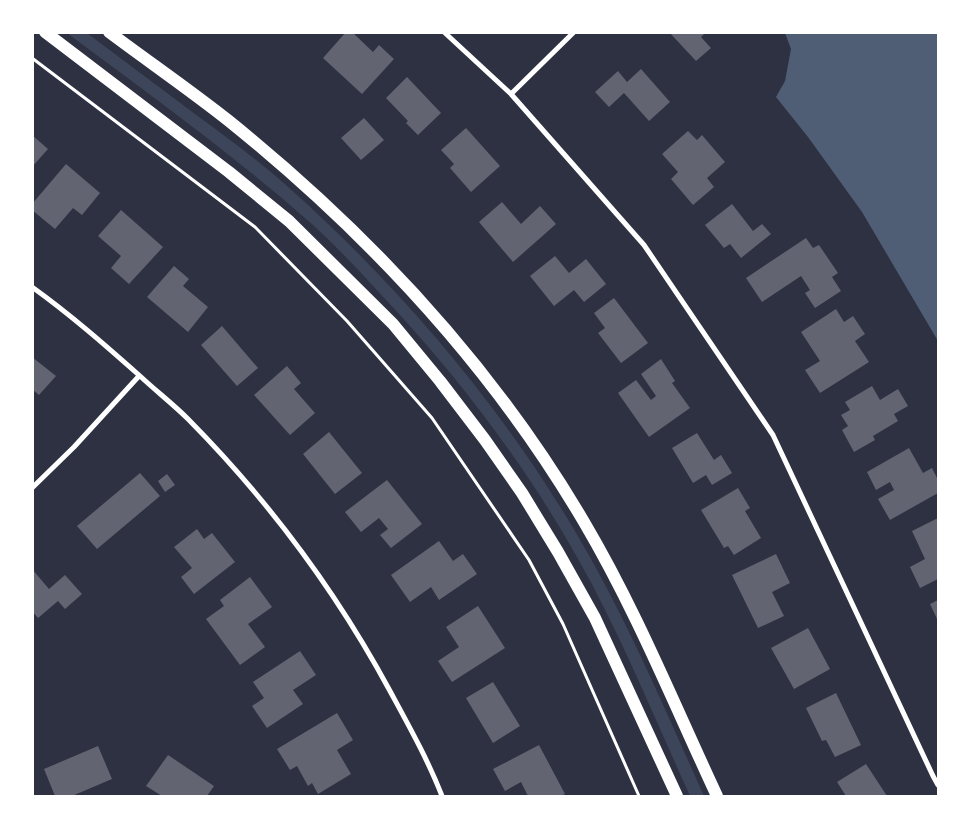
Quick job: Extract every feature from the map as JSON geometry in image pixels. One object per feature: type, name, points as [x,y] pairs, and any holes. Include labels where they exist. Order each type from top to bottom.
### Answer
[{"type":"main road","points":[[45,32],[229,172],[289,222],[393,324],[485,440],[522,493],[558,552],[595,618],[677,796]]},
{"type":"main road","points":[[109,32],[227,120],[278,162],[380,257],[427,307],[471,359],[526,433],[584,522],[625,595],[716,796]]},
{"type":"street","points":[[444,32],[511,94],[644,245],[774,435],[938,785]]},
{"type":"street","points":[[511,94],[574,32]]},
{"type":"street","points":[[32,287],[66,311],[104,343],[187,418],[229,462],[276,517],[313,566],[377,667],[431,768],[442,796]]},
{"type":"street","points":[[32,488],[74,447],[139,376]]},
{"type":"path","points":[[32,58],[255,227],[348,321],[432,418],[528,560],[562,624],[639,796]]},
{"type":"shaded area","points":[[67,33],[87,33],[265,167],[367,262],[442,345],[510,433],[572,526],[626,625],[704,796],[690,796],[609,617],[558,524],[514,457],[466,392],[414,331],[342,253],[313,225],[223,150]]},
{"type":"shaded area","points":[[785,33],[938,33],[938,341],[862,212],[808,137],[776,97],[785,81],[791,49]]},
{"type":"building","points":[[346,32],[352,32],[373,52],[379,45],[394,59],[362,94],[323,58]]},
{"type":"building","points":[[669,32],[706,32],[701,37],[711,48],[696,61]]},
{"type":"building","points":[[641,69],[670,102],[649,121],[624,93],[609,107],[595,92],[618,71],[627,82]]},
{"type":"building","points":[[407,77],[441,113],[418,135],[406,123],[408,121],[386,98]]},
{"type":"building","points":[[364,118],[384,140],[361,160],[341,138]]},
{"type":"building","points":[[466,128],[500,166],[471,192],[450,168],[454,164],[441,150]]},
{"type":"building","points":[[688,131],[697,140],[702,135],[725,162],[707,178],[714,187],[693,205],[671,179],[678,172],[662,154]]},
{"type":"building","points":[[32,135],[48,149],[32,167]]},
{"type":"building","points":[[66,164],[100,193],[82,215],[73,208],[55,229],[32,210],[32,204]]},
{"type":"building","points":[[502,202],[521,224],[540,206],[556,224],[513,262],[479,222]]},
{"type":"building","points":[[732,204],[753,231],[762,224],[771,234],[741,258],[730,244],[724,248],[705,225]]},
{"type":"building","points":[[121,210],[163,247],[129,284],[111,268],[121,256],[98,236]]},
{"type":"building","points":[[806,238],[813,248],[819,245],[838,273],[832,277],[841,291],[815,308],[805,293],[810,290],[801,276],[762,302],[746,278]]},
{"type":"building","points":[[555,256],[569,273],[586,259],[606,284],[584,302],[574,290],[554,306],[530,276]]},
{"type":"building","points":[[174,266],[189,279],[183,286],[208,307],[188,332],[147,297]]},
{"type":"building","points":[[614,298],[648,343],[621,363],[598,333],[605,328],[594,313]]},
{"type":"building","points":[[836,309],[844,322],[853,316],[865,334],[855,341],[869,362],[820,393],[805,370],[820,361],[801,332]]},
{"type":"building","points":[[222,326],[258,368],[237,386],[201,345]]},
{"type":"building","points":[[32,357],[56,376],[39,395],[32,389]]},
{"type":"building","points":[[661,359],[675,381],[672,383],[690,408],[649,437],[618,393],[636,380],[651,400],[656,396],[641,374]]},
{"type":"building","points":[[287,366],[301,383],[294,389],[315,413],[290,435],[254,395]]},
{"type":"building","points":[[872,386],[880,400],[898,389],[908,406],[894,414],[898,421],[873,436],[875,440],[854,452],[842,430],[848,426],[841,415],[850,410],[845,402]]},
{"type":"building","points":[[329,432],[362,473],[335,494],[303,454]]},
{"type":"building","points":[[697,433],[714,460],[721,455],[732,473],[712,485],[706,475],[693,483],[672,448]]},
{"type":"building","points":[[909,448],[923,473],[932,468],[938,480],[938,493],[890,520],[878,499],[894,490],[890,482],[876,490],[867,472]]},
{"type":"building","points":[[140,473],[160,496],[97,549],[77,526]]},
{"type":"building","points":[[167,474],[175,485],[165,492],[158,481]]},
{"type":"building","points":[[387,480],[422,524],[391,548],[380,535],[388,529],[379,518],[361,532],[345,512]]},
{"type":"building","points":[[738,488],[750,508],[745,511],[761,538],[734,555],[728,546],[724,548],[701,510]]},
{"type":"building","points":[[938,518],[938,579],[920,588],[910,567],[925,559],[912,531]]},
{"type":"building","points":[[197,529],[204,539],[212,533],[235,562],[194,594],[181,577],[192,568],[174,547]]},
{"type":"building","points":[[439,541],[453,561],[463,554],[477,574],[439,600],[431,587],[410,602],[391,575]]},
{"type":"building","points":[[776,554],[790,583],[772,592],[784,616],[758,628],[732,575]]},
{"type":"building","points":[[32,569],[49,589],[65,575],[82,594],[65,609],[58,601],[38,618],[32,611]]},
{"type":"building","points":[[250,577],[272,607],[248,624],[265,647],[240,665],[206,619],[224,606],[220,600]]},
{"type":"building","points":[[938,600],[938,621],[930,604]]},
{"type":"building","points":[[478,606],[505,648],[452,682],[438,661],[459,647],[446,627]]},
{"type":"building","points":[[808,628],[830,669],[794,689],[771,648]]},
{"type":"building","points":[[300,651],[316,675],[293,690],[303,704],[267,728],[252,706],[264,698],[253,682]]},
{"type":"building","points":[[493,682],[520,726],[493,743],[466,698]]},
{"type":"building","points":[[836,693],[861,745],[835,757],[826,740],[822,741],[806,708]]},
{"type":"building","points":[[337,713],[353,740],[337,750],[351,774],[318,794],[312,783],[308,786],[297,766],[290,770],[277,749]]},
{"type":"building","points":[[539,745],[565,794],[560,796],[528,796],[521,782],[505,791],[493,769]]},
{"type":"building","points":[[98,746],[112,779],[72,796],[55,796],[44,769]]},
{"type":"building","points":[[168,755],[214,786],[207,796],[162,796],[146,786]]},
{"type":"building","points":[[866,764],[887,796],[846,796],[837,782]]}]
